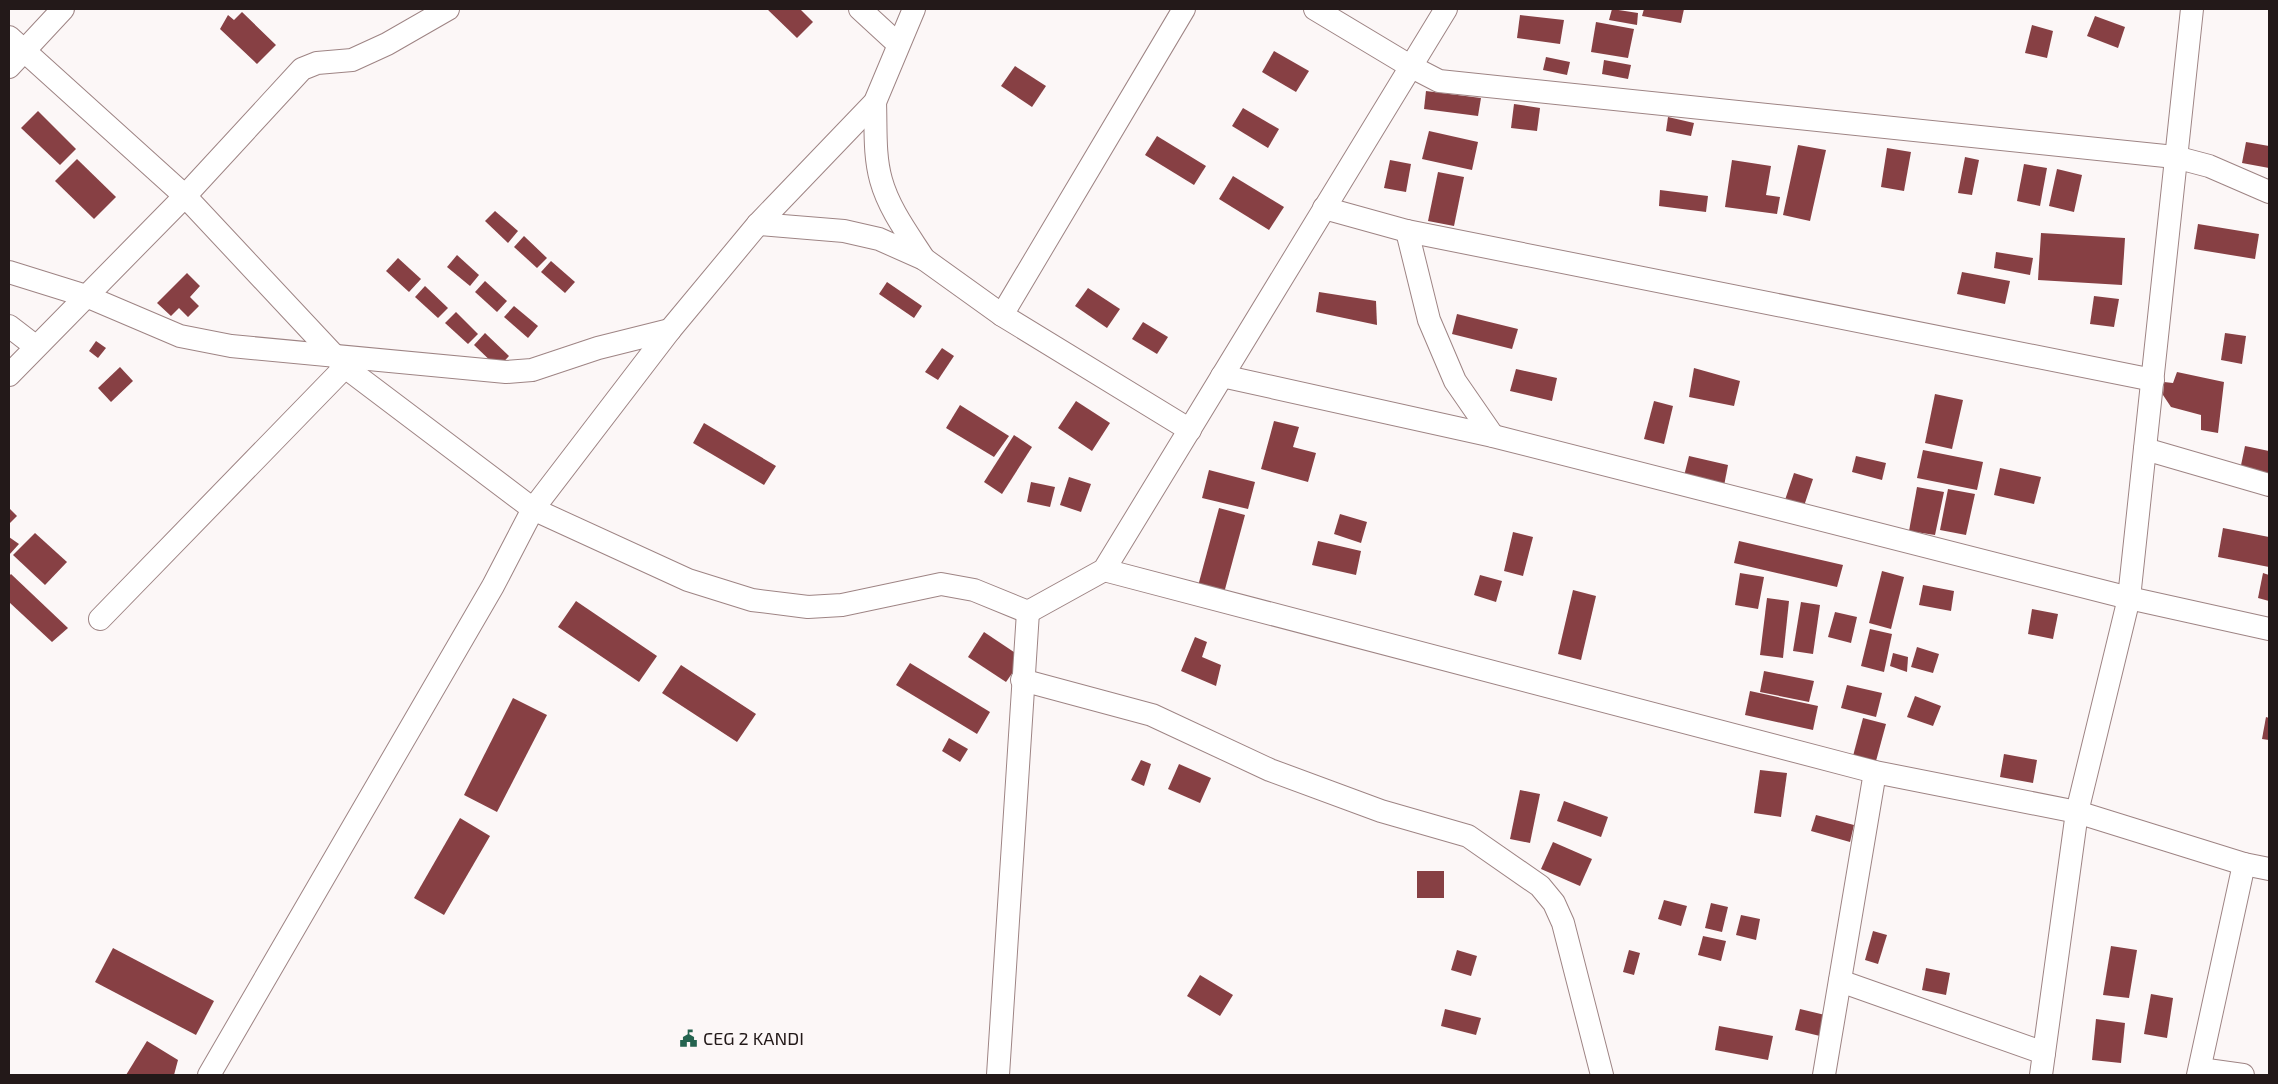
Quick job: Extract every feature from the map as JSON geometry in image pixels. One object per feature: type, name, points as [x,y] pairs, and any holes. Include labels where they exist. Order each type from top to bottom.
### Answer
[{"type":"street","points":[[63,9],[14,52],[185,196],[339,361],[533,509],[688,580],[752,600],[808,607],[842,605],[940,584],[974,590],[1028,612]]},
{"type":"street","points":[[9,375],[35,346],[185,196],[302,69],[317,63],[352,60],[387,44],[448,9]]},
{"type":"street","points":[[860,9],[898,44]]},
{"type":"street","points":[[209,1075],[493,586],[533,509],[670,330],[758,224],[875,102],[914,9]]},
{"type":"street","points":[[1002,315],[1184,9]]},
{"type":"street","points":[[1315,9],[1410,66],[1439,80],[2175,157],[2209,166],[2269,192]]},
{"type":"street","points":[[1028,612],[1104,570],[1446,9]]},
{"type":"street","points":[[2041,1075],[2077,812],[2129,598],[2192,9]]},
{"type":"street","points":[[875,102],[876,152],[881,180],[891,206],[924,259]]},
{"type":"street","points":[[1324,208],[1407,231],[2152,380]]},
{"type":"street","points":[[758,224],[844,231],[879,239],[924,259],[1002,315],[1190,430]]},
{"type":"street","points":[[1407,231],[1429,320],[1455,381],[1493,436]]},
{"type":"street","points":[[9,272],[86,296],[180,336],[231,346],[339,361],[506,372],[532,370],[598,348],[670,330]]},
{"type":"street","points":[[9,326],[35,346]]},
{"type":"street","points":[[100,619],[339,361]]},
{"type":"street","points":[[1222,376],[1452,426],[2129,598],[2269,629]]},
{"type":"street","points":[[1452,426],[1455,381]]},
{"type":"street","points":[[2145,449],[2269,485]]},
{"type":"street","points":[[1104,570],[1876,772],[2077,812],[2244,864],[2269,869]]},
{"type":"street","points":[[998,1075],[1022,680],[1028,612]]},
{"type":"street","points":[[1022,680],[1152,715],[1270,770],[1381,811],[1468,836],[1540,886],[1554,903],[1563,923],[1602,1075]]},
{"type":"street","points":[[1824,1075],[1876,772]]},
{"type":"street","points":[[2243,1075],[2199,1072],[2244,864]]},
{"type":"street","points":[[1840,981],[2044,1053]]},
{"type":"building","points":[[767,9],[800,9],[813,22],[797,38]]},
{"type":"building","points":[[1612,9],[1638,13],[1637,25],[1609,20]]},
{"type":"building","points":[[1644,9],[1684,9],[1681,23],[1642,16]]},
{"type":"building","points":[[242,12],[276,45],[257,64],[220,29],[228,15],[234,20]]},
{"type":"building","points":[[1520,15],[1564,20],[1560,44],[1517,38]]},
{"type":"building","points":[[2095,16],[2125,27],[2118,48],[2087,36]]},
{"type":"building","points":[[1596,22],[1634,29],[1628,58],[1591,52]]},
{"type":"building","points":[[2032,25],[2053,31],[2047,58],[2025,53]]},
{"type":"building","points":[[1274,51],[1309,71],[1296,92],[1262,72]]},
{"type":"building","points":[[1546,57],[1570,62],[1567,75],[1543,70]]},
{"type":"building","points":[[1604,60],[1631,65],[1628,79],[1602,74]]},
{"type":"building","points":[[1015,66],[1046,86],[1032,107],[1001,86]]},
{"type":"building","points":[[1426,91],[1481,98],[1478,116],[1424,109]]},
{"type":"building","points":[[1514,104],[1540,108],[1537,131],[1511,128]]},
{"type":"building","points":[[1243,108],[1279,129],[1268,148],[1232,126]]},
{"type":"building","points":[[38,111],[76,149],[60,165],[21,128]]},
{"type":"building","points":[[1668,117],[1694,123],[1691,136],[1666,131]]},
{"type":"building","points":[[1429,131],[1478,142],[1472,170],[1422,159]]},
{"type":"building","points":[[1157,136],[1206,166],[1194,185],[1145,155]]},
{"type":"building","points":[[2246,142],[2269,146],[2269,168],[2242,163]]},
{"type":"building","points":[[1798,145],[1826,150],[1810,221],[1783,215]]},
{"type":"building","points":[[1887,148],[1911,152],[1904,191],[1881,187]]},
{"type":"building","points":[[1965,157],[1979,160],[1972,195],[1958,193]]},
{"type":"building","points":[[77,159],[116,197],[94,219],[55,181]]},
{"type":"building","points":[[1390,160],[1411,164],[1406,192],[1384,188]]},
{"type":"building","points":[[1732,160],[1771,166],[1766,195],[1780,197],[1777,214],[1725,207]]},
{"type":"building","points":[[2024,164],[2047,168],[2040,206],[2017,201]]},
{"type":"building","points":[[2057,169],[2082,175],[2074,212],[2049,206]]},
{"type":"building","points":[[1438,172],[1464,177],[1454,226],[1428,221]]},
{"type":"building","points":[[1233,176],[1284,207],[1269,230],[1219,199]]},
{"type":"building","points":[[1660,190],[1708,196],[1706,212],[1659,206]]},
{"type":"building","points":[[495,211],[518,231],[508,243],[485,221]]},
{"type":"building","points":[[2198,224],[2259,234],[2255,259],[2194,249]]},
{"type":"building","points":[[2041,233],[2125,238],[2122,285],[2038,280]]},
{"type":"building","points":[[524,236],[547,258],[537,268],[514,247]]},
{"type":"building","points":[[1996,252],[2033,258],[2030,275],[1994,268]]},
{"type":"building","points":[[457,255],[479,275],[470,286],[447,267]]},
{"type":"building","points":[[398,258],[421,279],[409,292],[386,271]]},
{"type":"building","points":[[551,261],[575,282],[565,293],[541,272]]},
{"type":"building","points":[[1962,272],[2010,281],[2005,304],[1957,294]]},
{"type":"building","points":[[187,273],[200,286],[190,297],[199,306],[188,317],[179,308],[171,316],[157,303]]},
{"type":"building","points":[[485,281],[507,301],[497,312],[475,292]]},
{"type":"building","points":[[887,282],[922,306],[914,318],[879,294]]},
{"type":"building","points":[[425,286],[448,308],[438,318],[415,297]]},
{"type":"building","points":[[1088,288],[1120,309],[1107,328],[1075,306]]},
{"type":"building","points":[[1319,292],[1376,301],[1377,325],[1316,312]]},
{"type":"building","points":[[2094,296],[2119,299],[2114,327],[2090,324]]},
{"type":"building","points":[[514,306],[538,326],[528,338],[504,317]]},
{"type":"building","points":[[456,312],[478,334],[468,344],[445,323]]},
{"type":"building","points":[[1457,314],[1518,329],[1512,349],[1452,334]]},
{"type":"building","points":[[1143,322],[1168,337],[1157,354],[1132,339]]},
{"type":"building","points":[[485,333],[509,356],[498,368],[474,345]]},
{"type":"building","points":[[2225,333],[2246,336],[2242,364],[2221,360]]},
{"type":"building","points":[[96,341],[106,348],[98,358],[89,351]]},
{"type":"building","points":[[942,348],[954,356],[938,380],[925,372]]},
{"type":"building","points":[[120,367],[133,381],[111,402],[98,388]]},
{"type":"building","points":[[1694,368],[1740,381],[1734,406],[1689,397]]},
{"type":"building","points":[[1516,369],[1557,378],[1552,401],[1510,391]]},
{"type":"building","points":[[2177,372],[2224,382],[2218,433],[2201,430],[2201,415],[2171,407],[2163,395],[2164,382],[2173,383]]},
{"type":"building","points":[[1935,394],[1963,400],[1952,449],[1925,443]]},
{"type":"building","points":[[1076,401],[1110,423],[1092,451],[1058,428]]},
{"type":"building","points":[[1654,401],[1673,406],[1664,444],[1644,439]]},
{"type":"building","points":[[960,405],[1009,436],[994,457],[946,428]]},
{"type":"building","points":[[1274,421],[1299,427],[1293,447],[1316,453],[1308,482],[1261,469]]},
{"type":"building","points":[[704,423],[776,466],[764,485],[693,443]]},
{"type":"building","points":[[1014,435],[1032,447],[1002,494],[984,482]]},
{"type":"building","points":[[2245,446],[2269,451],[2269,476],[2240,470]]},
{"type":"building","points":[[1923,450],[1983,462],[1977,490],[1917,478]]},
{"type":"building","points":[[1689,456],[1728,465],[1724,486],[1684,476]]},
{"type":"building","points":[[1856,456],[1886,463],[1882,480],[1852,472]]},
{"type":"building","points":[[2000,468],[2041,477],[2034,504],[1994,495]]},
{"type":"building","points":[[1209,470],[1255,482],[1248,509],[1202,498]]},
{"type":"building","points":[[1794,473],[1813,479],[1804,506],[1785,500]]},
{"type":"building","points":[[1069,477],[1091,484],[1081,512],[1060,505]]},
{"type":"building","points":[[1031,482],[1055,487],[1050,507],[1027,502]]},
{"type":"building","points":[[1917,487],[1944,492],[1935,535],[1909,531]]},
{"type":"building","points":[[1948,489],[1975,494],[1966,535],[1940,530]]},
{"type":"building","points":[[9,508],[17,516],[9,524]]},
{"type":"building","points":[[1219,508],[1245,515],[1224,593],[1198,586]]},
{"type":"building","points":[[1340,514],[1367,522],[1361,543],[1334,534]]},
{"type":"building","points":[[2223,528],[2269,537],[2269,567],[2218,557]]},
{"type":"building","points":[[1513,532],[1533,537],[1523,576],[1504,571]]},
{"type":"building","points":[[35,533],[67,562],[45,585],[13,555]]},
{"type":"building","points":[[9,537],[19,544],[9,555]]},
{"type":"building","points":[[1318,541],[1361,551],[1356,575],[1312,565]]},
{"type":"building","points":[[1739,541],[1843,565],[1837,587],[1734,563]]},
{"type":"building","points":[[1882,571],[1904,577],[1891,629],[1869,623]]},
{"type":"building","points":[[1740,573],[1764,577],[1758,609],[1735,605]]},
{"type":"building","points":[[2263,573],[2269,575],[2269,601],[2258,598]]},
{"type":"building","points":[[11,574],[68,628],[52,642],[9,602],[9,576]]},
{"type":"building","points":[[1480,575],[1502,581],[1496,602],[1474,595]]},
{"type":"building","points":[[1923,585],[1954,591],[1951,611],[1919,605]]},
{"type":"building","points":[[1573,590],[1596,596],[1581,660],[1558,654]]},
{"type":"building","points":[[1767,598],[1789,601],[1783,658],[1760,655]]},
{"type":"building","points":[[576,601],[657,656],[639,682],[558,627]]},
{"type":"building","points":[[1801,602],[1820,605],[1813,654],[1793,651]]},
{"type":"building","points":[[2032,609],[2058,614],[2053,639],[2028,634]]},
{"type":"building","points":[[1835,612],[1857,617],[1851,643],[1828,637]]},
{"type":"building","points":[[1870,629],[1892,634],[1884,672],[1861,666]]},
{"type":"building","points":[[984,632],[1023,658],[1006,682],[968,657]]},
{"type":"building","points":[[1195,637],[1207,642],[1202,657],[1221,665],[1216,686],[1181,671]]},
{"type":"building","points":[[1917,647],[1939,654],[1933,673],[1911,667]]},
{"type":"building","points":[[1893,653],[1908,657],[1907,672],[1890,666]]},
{"type":"building","points":[[910,663],[990,712],[977,734],[896,685]]},
{"type":"building","points":[[681,665],[756,714],[737,742],[662,693]]},
{"type":"building","points":[[1764,671],[1814,681],[1809,702],[1760,692]]},
{"type":"building","points":[[1847,685],[1882,693],[1876,717],[1841,708]]},
{"type":"building","points":[[1750,691],[1818,706],[1813,730],[1745,715]]},
{"type":"building","points":[[1915,696],[1941,706],[1933,726],[1907,717]]},
{"type":"building","points":[[513,698],[547,715],[497,812],[464,795]]},
{"type":"building","points":[[2266,717],[2269,718],[2269,740],[2262,739]]},
{"type":"building","points":[[1863,718],[1886,724],[1876,761],[1853,756]]},
{"type":"building","points":[[949,738],[968,749],[960,762],[942,751]]},
{"type":"building","points":[[2004,754],[2037,760],[2033,783],[2000,777]]},
{"type":"building","points":[[1141,760],[1151,764],[1144,786],[1131,780]]},
{"type":"building","points":[[1179,764],[1211,778],[1200,803],[1168,789]]},
{"type":"building","points":[[1760,770],[1787,773],[1781,817],[1754,813]]},
{"type":"building","points":[[1520,790],[1540,794],[1530,843],[1510,839]]},
{"type":"building","points":[[1564,801],[1608,817],[1601,837],[1557,821]]},
{"type":"building","points":[[1816,815],[1854,825],[1850,842],[1811,831]]},
{"type":"building","points":[[460,818],[490,836],[444,915],[414,898]]},
{"type":"building","points":[[1553,842],[1592,859],[1580,886],[1541,869]]},
{"type":"building","points":[[1417,871],[1444,871],[1444,898],[1417,898]]},
{"type":"building","points":[[1664,900],[1687,906],[1681,926],[1658,919]]},
{"type":"building","points":[[1711,903],[1728,907],[1722,932],[1705,928]]},
{"type":"building","points":[[1741,915],[1760,919],[1756,940],[1736,935]]},
{"type":"building","points":[[1873,931],[1887,935],[1878,964],[1865,960]]},
{"type":"building","points":[[1703,936],[1726,941],[1721,961],[1698,955]]},
{"type":"building","points":[[2111,946],[2137,950],[2129,998],[2103,995]]},
{"type":"building","points":[[113,948],[214,1001],[196,1035],[95,982]]},
{"type":"building","points":[[1457,950],[1477,956],[1471,976],[1451,970]]},
{"type":"building","points":[[1629,950],[1640,953],[1634,975],[1623,972]]},
{"type":"building","points":[[1926,968],[1950,973],[1946,995],[1922,990]]},
{"type":"building","points":[[1200,975],[1233,995],[1220,1016],[1187,996]]},
{"type":"building","points":[[2151,994],[2173,998],[2167,1038],[2144,1034]]},
{"type":"building","points":[[1445,1009],[1481,1018],[1476,1035],[1441,1026]]},
{"type":"building","points":[[1800,1009],[1825,1015],[1820,1036],[1795,1030]]},
{"type":"building","points":[[2096,1019],[2125,1023],[2121,1063],[2092,1060]]},
{"type":"building","points":[[1719,1026],[1773,1036],[1768,1060],[1715,1050]]},
{"type":"building","points":[[147,1041],[178,1060],[174,1075],[126,1075]]},
{"type":"place","name":"CEG 2 KANDI","points":[[689,1039]]}]
